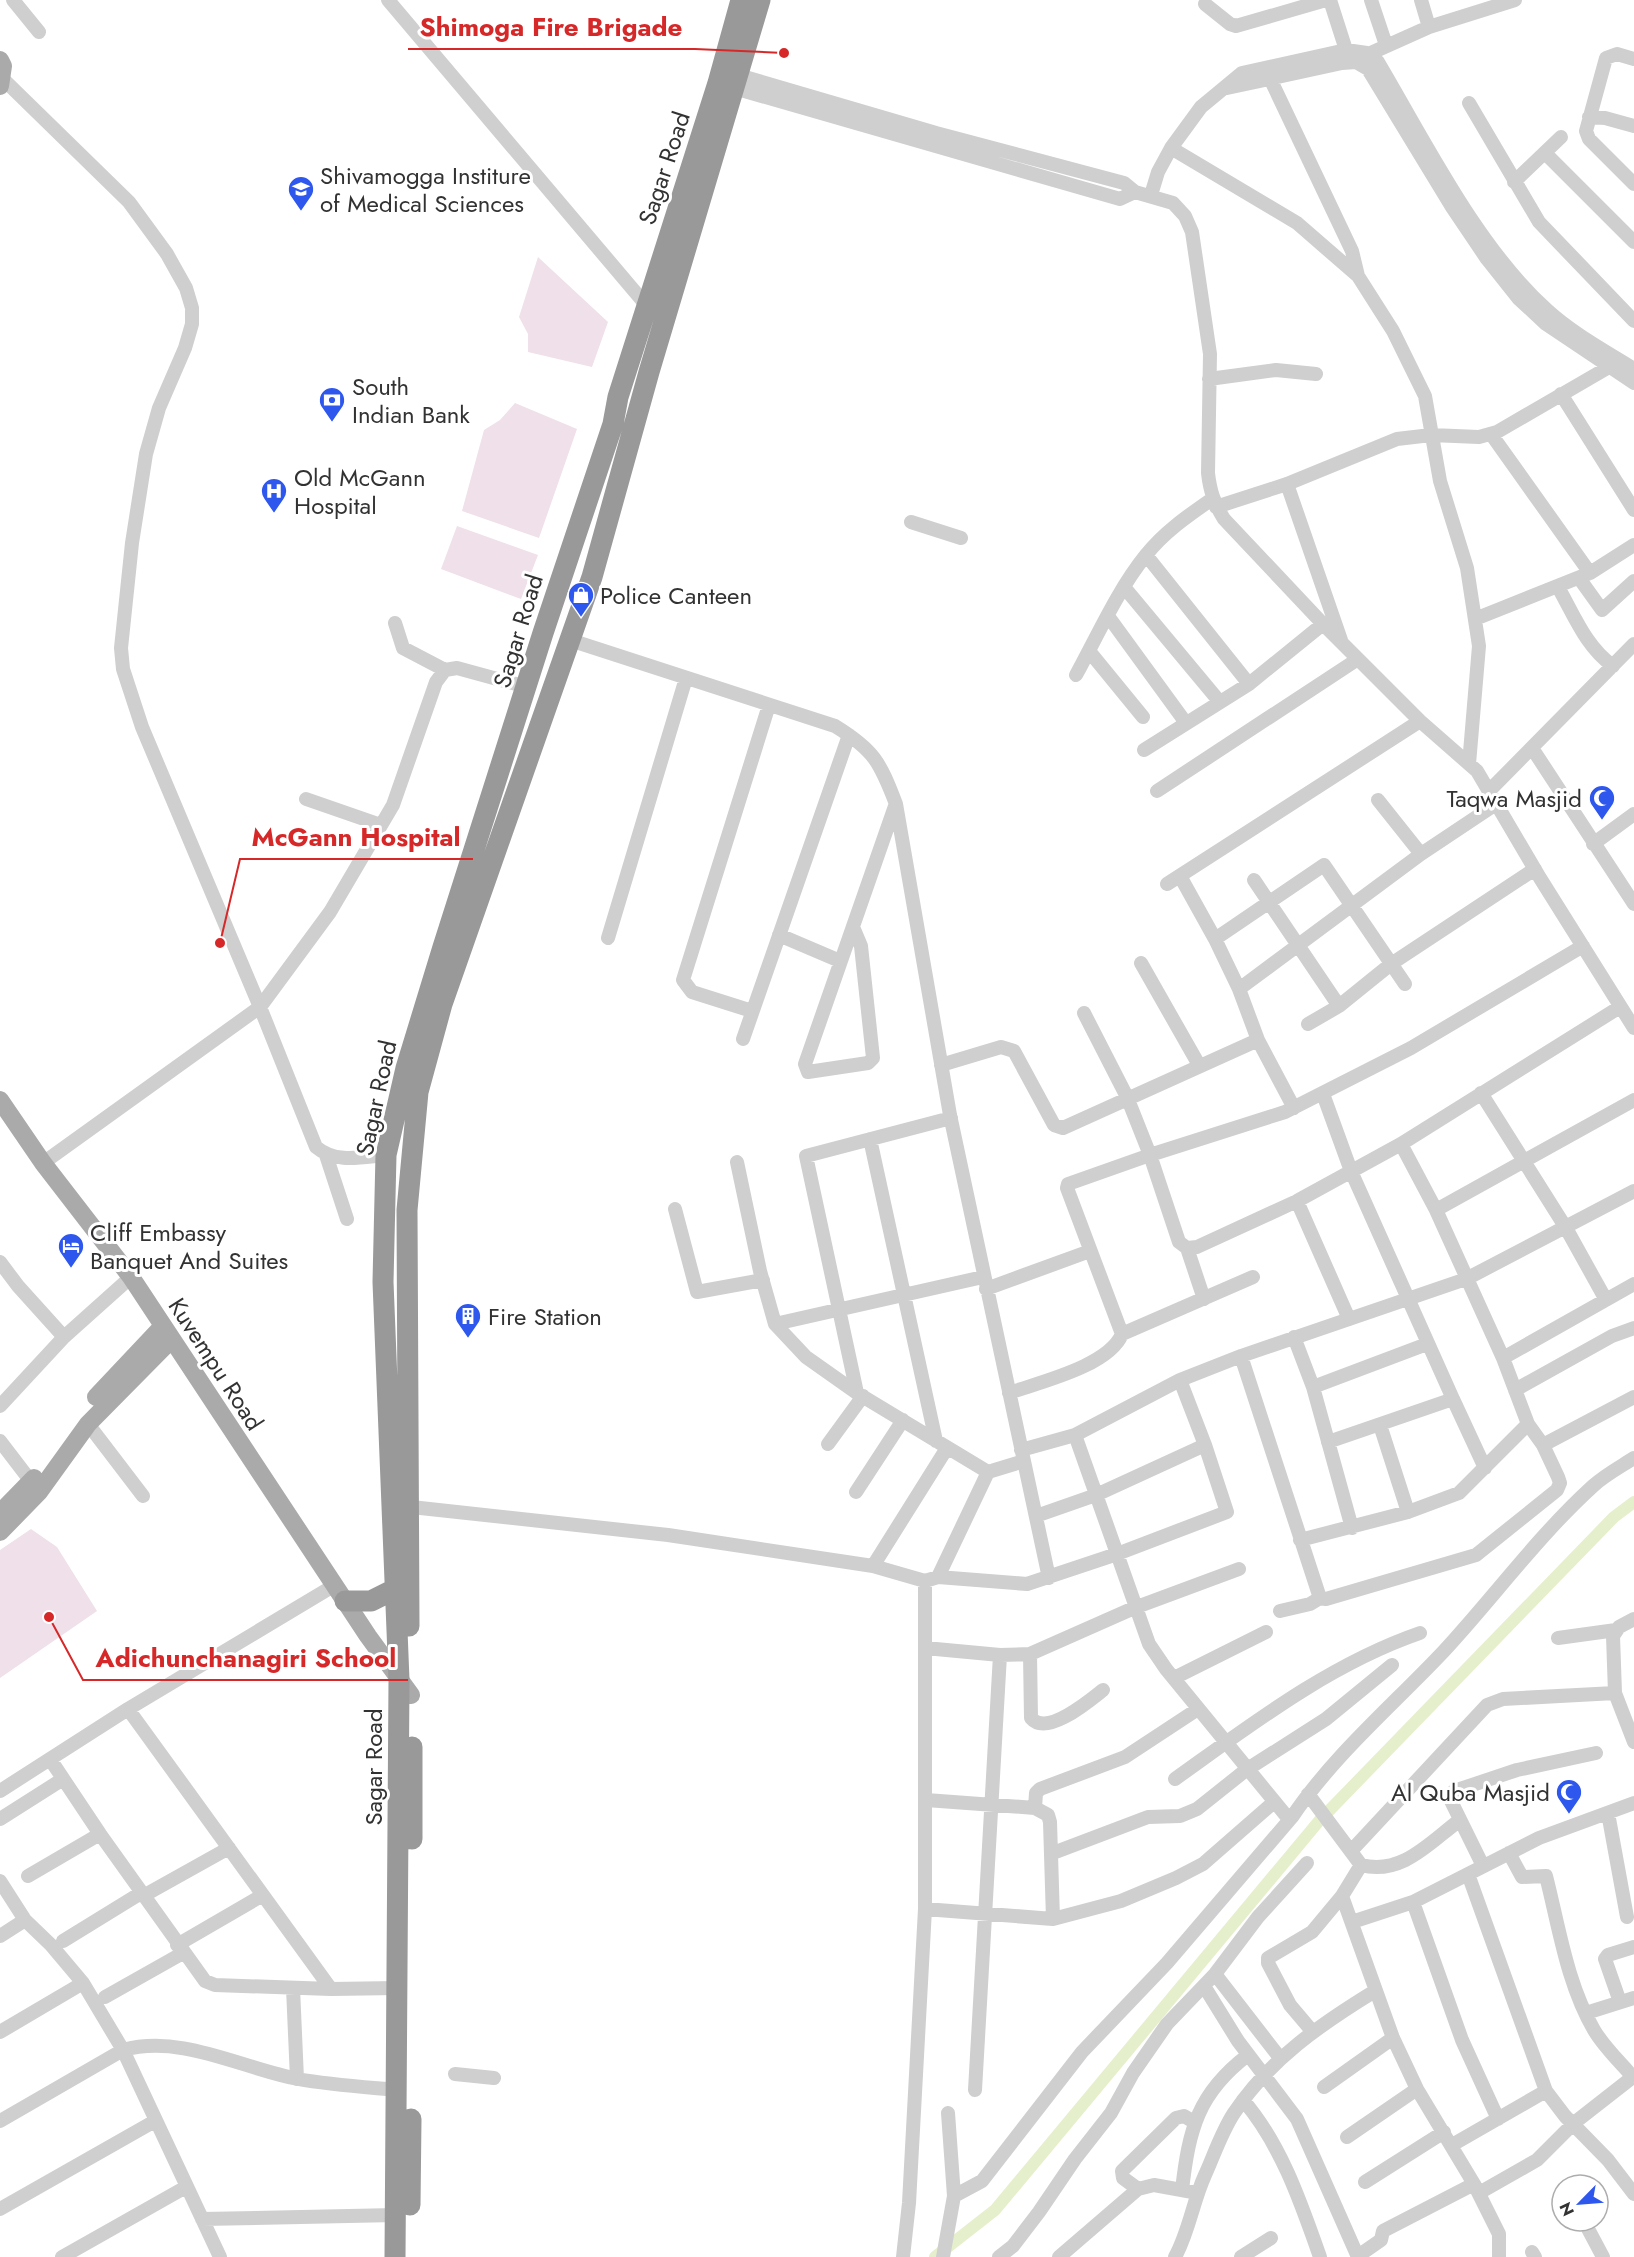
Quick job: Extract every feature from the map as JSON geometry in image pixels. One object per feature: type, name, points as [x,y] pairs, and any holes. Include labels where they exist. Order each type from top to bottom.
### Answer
[{"type":"highway","name":"Sagar Road","points":[[395,2257],[397,1988],[405,1688],[399,1506],[383,1282],[387,1155],[406,1068],[579,521],[613,424],[618,397],[718,83],[741,0]]},
{"type":"highway","name":"Sagar Road","points":[[409,2257],[412,2163],[409,1938],[413,1788],[405,1688],[393,1590],[399,1506],[407,1210],[418,1092],[442,1004],[592,577],[649,372],[760,0]]},
{"type":"highway","points":[[340,1593],[371,1601],[393,1590]]},
{"type":"main road","points":[[0,60],[3,66],[1,82]]},
{"type":"main road","name":"Kuvempu Road","points":[[0,1100],[43,1162],[131,1277],[166,1333],[405,1688]]},
{"type":"main road","points":[[0,1532],[35,1487],[166,1333]]},
{"type":"main road","points":[[0,1513],[35,1487],[85,1408],[166,1333]]},
{"type":"street","points":[[13,0],[39,32]]},
{"type":"street","points":[[388,0],[647,306]]},
{"type":"street","points":[[1205,4],[1230,24],[1236,26],[1286,5],[1328,0],[1346,50]]},
{"type":"street","points":[[1371,0],[1386,45]]},
{"type":"street","points":[[1421,0],[1429,27]]},
{"type":"street","points":[[1151,195],[1158,172],[1171,148],[1201,107],[1242,74],[1267,73],[1362,57],[1429,27],[1515,0]]},
{"type":"street","points":[[1267,73],[1346,50],[1378,62],[1448,180],[1516,279],[1549,312],[1634,369]]},
{"type":"street","points":[[1634,59],[1617,54],[1606,58],[1586,131],[1589,139],[1634,184]]},
{"type":"street","points":[[1362,57],[1457,215],[1518,298],[1546,324],[1634,383]]},
{"type":"street","points":[[1267,73],[1352,251],[1358,276]]},
{"type":"street","points":[[736,81],[1124,183],[1135,192],[1173,202],[1185,216],[1192,232],[1210,354],[1208,473],[1214,503],[1224,519],[1323,624],[1420,721],[1469,764],[1492,797],[1634,1028]]},
{"type":"street","points":[[1,82],[129,202],[167,254],[186,288],[192,308],[192,324],[185,348],[159,408],[146,454],[132,543],[120,648],[123,669],[142,727],[260,1007],[316,1147],[326,1155],[340,1158],[387,1155]]},
{"type":"street","points":[[1469,103],[1514,182],[1543,227],[1634,321]]},
{"type":"street","points":[[1589,117],[1605,118],[1634,126]]},
{"type":"street","points":[[1514,182],[1561,137]]},
{"type":"street","points":[[1171,148],[1297,223],[1358,276],[1393,331],[1425,396],[1440,481],[1467,568],[1479,646],[1469,764]]},
{"type":"street","points":[[1545,153],[1634,242]]},
{"type":"street","points":[[1076,675],[1108,616],[1146,555],[1172,528],[1214,503],[1287,484],[1397,439],[1431,435],[1479,437],[1491,434],[1609,367]]},
{"type":"street","points":[[1209,379],[1276,370],[1316,374]]},
{"type":"street","points":[[1561,394],[1634,510]]},
{"type":"street","points":[[1491,434],[1584,576],[1602,610],[1634,581]]},
{"type":"street","points":[[1287,484],[1342,643]]},
{"type":"street","points":[[911,522],[962,538]]},
{"type":"street","points":[[1475,619],[1584,576],[1634,545]]},
{"type":"street","points":[[1146,555],[1249,684]]},
{"type":"street","points":[[1125,587],[1219,701]]},
{"type":"street","points":[[1558,587],[1588,641],[1599,656],[1613,666]]},
{"type":"street","points":[[1108,616],[1186,723]]},
{"type":"street","points":[[395,623],[403,648],[445,670],[457,668],[527,687]]},
{"type":"street","points":[[1144,750],[1249,684],[1323,624]]},
{"type":"street","points":[[570,640],[835,726],[861,742],[881,765],[896,804],[940,1065],[984,1283],[1049,1578]]},
{"type":"street","points":[[1239,989],[1354,906],[1492,797],[1532,748],[1634,644]]},
{"type":"street","points":[[1089,651],[1143,717]]},
{"type":"street","points":[[1157,791],[1358,659]]},
{"type":"street","points":[[43,1162],[260,1007],[330,912],[393,805],[436,682],[445,670]]},
{"type":"street","points":[[608,938],[686,678]]},
{"type":"street","points":[[752,1011],[692,992],[683,980],[769,705]]},
{"type":"street","points":[[1167,884],[1420,721]]},
{"type":"street","points":[[743,1039],[849,735]]},
{"type":"street","points":[[1532,748],[1634,904]]},
{"type":"street","points":[[306,799],[381,825]]},
{"type":"street","points":[[1378,800],[1421,854]]},
{"type":"street","points":[[853,927],[861,946],[873,1058],[868,1063],[808,1072],[805,1064],[896,804]]},
{"type":"street","points":[[1593,844],[1634,814]]},
{"type":"street","points":[[1215,939],[1324,865],[1405,984]]},
{"type":"street","points":[[1308,1024],[1339,1006],[1391,964],[1535,870]]},
{"type":"street","points":[[1180,876],[1215,939],[1239,989],[1258,1040],[1294,1108]]},
{"type":"street","points":[[1254,880],[1339,1006]]},
{"type":"street","points":[[779,935],[840,961]]},
{"type":"street","points":[[1122,1334],[1067,1188],[1068,1184],[1294,1108],[1411,1048],[1583,946]]},
{"type":"street","points":[[1141,963],[1198,1065]]},
{"type":"street","points":[[1187,1248],[1197,1246],[1297,1201],[1351,1172],[1401,1144],[1620,1007]]},
{"type":"street","points":[[1084,1013],[1127,1097],[1150,1155],[1179,1242],[1187,1248],[1204,1299]]},
{"type":"street","points":[[940,1065],[1001,1047],[1009,1048],[1014,1051],[1054,1125],[1063,1128],[1127,1097],[1258,1040]]},
{"type":"street","points":[[1481,1092],[1566,1228],[1606,1300]]},
{"type":"street","points":[[1323,1094],[1351,1172],[1485,1468]]},
{"type":"street","points":[[1436,1210],[1522,1160],[1634,1100]]},
{"type":"street","points":[[828,1444],[860,1395],[806,1156],[951,1118]]},
{"type":"street","points":[[870,1139],[903,1294],[942,1445],[873,1566]]},
{"type":"street","points":[[1280,1611],[1476,1556],[1557,1490],[1560,1483],[1543,1445],[1528,1424],[1503,1358],[1436,1210],[1401,1144]]},
{"type":"street","points":[[326,1155],[347,1219]]},
{"type":"street","points":[[737,1162],[775,1324],[806,1357],[860,1395],[988,1472]]},
{"type":"street","points":[[903,2257],[909,2203],[925,1909],[926,1800],[923,1753],[925,1648],[932,1579],[988,1472],[1022,1455],[1075,1434],[1179,1380],[1294,1337],[1466,1279],[1634,1191]]},
{"type":"street","points":[[1297,1201],[1349,1319]]},
{"type":"street","points":[[675,1209],[697,1292],[763,1280]]},
{"type":"street","points":[[775,1324],[903,1294],[984,1283],[1090,1251]]},
{"type":"street","points":[[0,1262],[18,1286],[64,1337]]},
{"type":"street","points":[[2,1399],[64,1337],[131,1277]]},
{"type":"street","points":[[1009,1393],[1096,1360],[1113,1348],[1122,1334],[1253,1277]]},
{"type":"street","points":[[1503,1358],[1634,1284]]},
{"type":"street","points":[[1515,1390],[1612,1336],[1634,1328]]},
{"type":"street","points":[[1294,1337],[1313,1388],[1352,1528]]},
{"type":"street","points":[[1313,1388],[1427,1344]]},
{"type":"street","points":[[1241,1356],[1320,1598]]},
{"type":"street","points":[[399,1506],[668,1535],[873,1566],[932,1579],[1027,1584],[1117,1554],[1227,1512],[1205,1445],[1179,1380]]},
{"type":"street","points":[[1543,1445],[1634,1397]]},
{"type":"street","points":[[1328,1442],[1453,1399]]},
{"type":"street","points":[[856,1492],[903,1420]]},
{"type":"street","points":[[88,1424],[143,1496]]},
{"type":"street","points":[[1300,1540],[1408,1512],[1459,1493],[1528,1424]]},
{"type":"street","points":[[1380,1425],[1408,1512]]},
{"type":"street","points":[[1075,1434],[1134,1608],[1149,1644],[1197,1709],[1288,1818]]},
{"type":"street","points":[[0,1441],[35,1487]]},
{"type":"street","points":[[1036,1516],[1096,1495],[1205,1445]]},
{"type":"street","points":[[954,2196],[982,2181],[1082,2052],[1167,1963],[1288,1818],[1311,1798],[1384,1709],[1443,1652],[1541,1537],[1594,1485],[1634,1458]]},
{"type":"street","points":[[925,1648],[1000,1655],[1030,1654],[1134,1608],[1239,1569]]},
{"type":"street","points":[[0,1791],[128,1709],[340,1593]]},
{"type":"street","points":[[1557,1638],[1616,1630],[1634,1619]]},
{"type":"street","points":[[1616,1630],[1612,1636],[1615,1693],[1634,1742]]},
{"type":"street","points":[[1174,1678],[1266,1632]]},
{"type":"street","points":[[1175,1779],[1256,1720],[1306,1689],[1378,1650],[1420,1633]]},
{"type":"street","points":[[1030,1654],[1031,1718],[1036,1723],[1045,1724],[1065,1717],[1103,1690]]},
{"type":"street","points":[[975,2090],[1000,1655]]},
{"type":"street","points":[[1053,1853],[1148,1817],[1189,1813],[1246,1770],[1326,1719],[1392,1665]]},
{"type":"street","points":[[1352,1850],[1487,1704],[1503,1699],[1615,1693]]},
{"type":"street","points":[[128,1709],[331,1989]]},
{"type":"street","points":[[1035,1808],[1036,1793],[1040,1789],[1125,1757],[1197,1709]]},
{"type":"street","points":[[1483,1866],[1451,1801],[1454,1791],[1517,1770],[1596,1753]]},
{"type":"street","points":[[50,1760],[142,1895],[205,1981],[215,1985],[293,1988],[397,1988]]},
{"type":"street","points":[[0,1820],[63,1779]]},
{"type":"street","points":[[1311,1798],[1361,1865],[1376,1869],[1399,1864],[1417,1855],[1460,1820]]},
{"type":"street","points":[[926,1800],[992,1803],[1035,1808],[1048,1815],[1053,1853],[1053,1918]]},
{"type":"street","points":[[925,1909],[1053,1918],[1121,1901],[1203,1864],[1274,1802]]},
{"type":"street","points":[[1352,1922],[1413,1902],[1539,1838],[1634,1803]]},
{"type":"street","points":[[1608,1813],[1627,1917]]},
{"type":"street","points":[[28,1876],[100,1834]]},
{"type":"street","points":[[63,1941],[229,1848]]},
{"type":"street","points":[[1204,1986],[1248,2055],[1297,2119],[1358,2257],[1381,2240],[1383,2230],[1537,2160],[1574,2123],[1633,2076],[1595,2031],[1586,2013],[1570,1972],[1546,1876],[1522,1877],[1509,1853]]},
{"type":"street","points":[[999,2257],[1019,2240],[1040,2212],[1075,2159],[1111,2113],[1133,2073],[1167,2024],[1215,1974],[1258,1917],[1307,1863]]},
{"type":"street","points":[[1312,2031],[1290,2005],[1267,1961],[1269,1957],[1312,1932],[1342,1896],[1361,1865]]},
{"type":"street","points":[[1468,1874],[1546,2091],[1608,2160],[1634,2194]]},
{"type":"street","points":[[0,1881],[25,1920],[51,1945],[82,1983],[123,2050],[220,2257]]},
{"type":"street","points":[[105,1997],[263,1895]]},
{"type":"street","points":[[1342,1896],[1394,2038],[1417,2089],[1452,2145],[1499,2234],[1498,2257]]},
{"type":"street","points":[[1413,1902],[1462,2040],[1497,2119]]},
{"type":"street","points":[[0,1936],[25,1920]]},
{"type":"street","points":[[1620,2002],[1605,1959],[1608,1955],[1634,1947]]},
{"type":"street","points":[[1215,1974],[1280,2058]]},
{"type":"street","points":[[0,2032],[82,1983]]},
{"type":"street","points":[[293,1988],[297,2079]]},
{"type":"street","points":[[1174,2257],[1198,2193],[1233,2115],[1243,2100],[1280,2058],[1312,2031],[1376,1991]]},
{"type":"street","points":[[1586,2013],[1634,1998]]},
{"type":"street","points":[[1324,2087],[1394,2038]]},
{"type":"street","points":[[0,2121],[123,2050],[141,2045],[171,2046],[297,2079],[398,2090]]},
{"type":"street","points":[[1182,2190],[1188,2143],[1194,2122],[1206,2096],[1226,2072],[1248,2055]]},
{"type":"street","points":[[455,2074],[494,2078]]},
{"type":"street","points":[[1347,2137],[1417,2089]]},
{"type":"street","points":[[1452,2145],[1546,2091]]},
{"type":"street","points":[[1243,2100],[1255,2114],[1281,2160],[1320,2257]]},
{"type":"street","points":[[943,2257],[954,2196],[948,2113]]},
{"type":"street","points":[[1138,2189],[1123,2178],[1122,2171],[1176,2118],[1184,2116],[1194,2122]]},
{"type":"street","points":[[0,2209],[155,2121]]},
{"type":"street","points":[[1365,2182],[1444,2132]]},
{"type":"street","points":[[1059,2257],[1138,2189],[1154,2185],[1198,2193]]},
{"type":"street","points":[[62,2257],[186,2187]]},
{"type":"street","points":[[202,2219],[396,2215]]},
{"type":"street","points":[[1590,2233],[1603,2257]]},
{"type":"street","points":[[1241,2257],[1271,2238]]},
{"type":"shaded area","points":[[538,257],[608,322],[592,367],[528,352],[528,334],[519,317]]},
{"type":"shaded area","points":[[515,403],[577,429],[539,538],[462,511],[484,430],[500,420]]},
{"type":"shaded area","points":[[457,526],[538,555],[521,599],[441,569]]},
{"type":"shaded area","points":[[31,1529],[57,1547],[97,1611],[0,1678],[0,1550]]},
{"type":"waterway","points":[[935,2257],[995,2210],[1319,1821],[1614,1517],[1634,1502]]},
{"type":"place","name":"Shimoga Fire Brigade","points":[[784,53]]},
{"type":"place","name":"Shivamogga Institure of Medical Sciences","points":[[301,212]]},
{"type":"place","name":"South Indian Bank","points":[[332,423]]},
{"type":"place","name":"Old McGann Hospital","points":[[274,514]]},
{"type":"place","name":"Police Canteen","points":[[581,618]]},
{"type":"place","name":"Taqwa Masjid","points":[[1602,821]]},
{"type":"place","name":"McGann Hospital","points":[[220,943]]},
{"type":"place","name":"Cliff Embassy Banquet And Suites","points":[[71,1269]]},
{"type":"place","name":"Fire Station","points":[[468,1339]]},
{"type":"place","name":"Adichunchanagiri School","points":[[49,1617]]},
{"type":"place","name":"Al Quba Masjid","points":[[1569,1815]]}]
